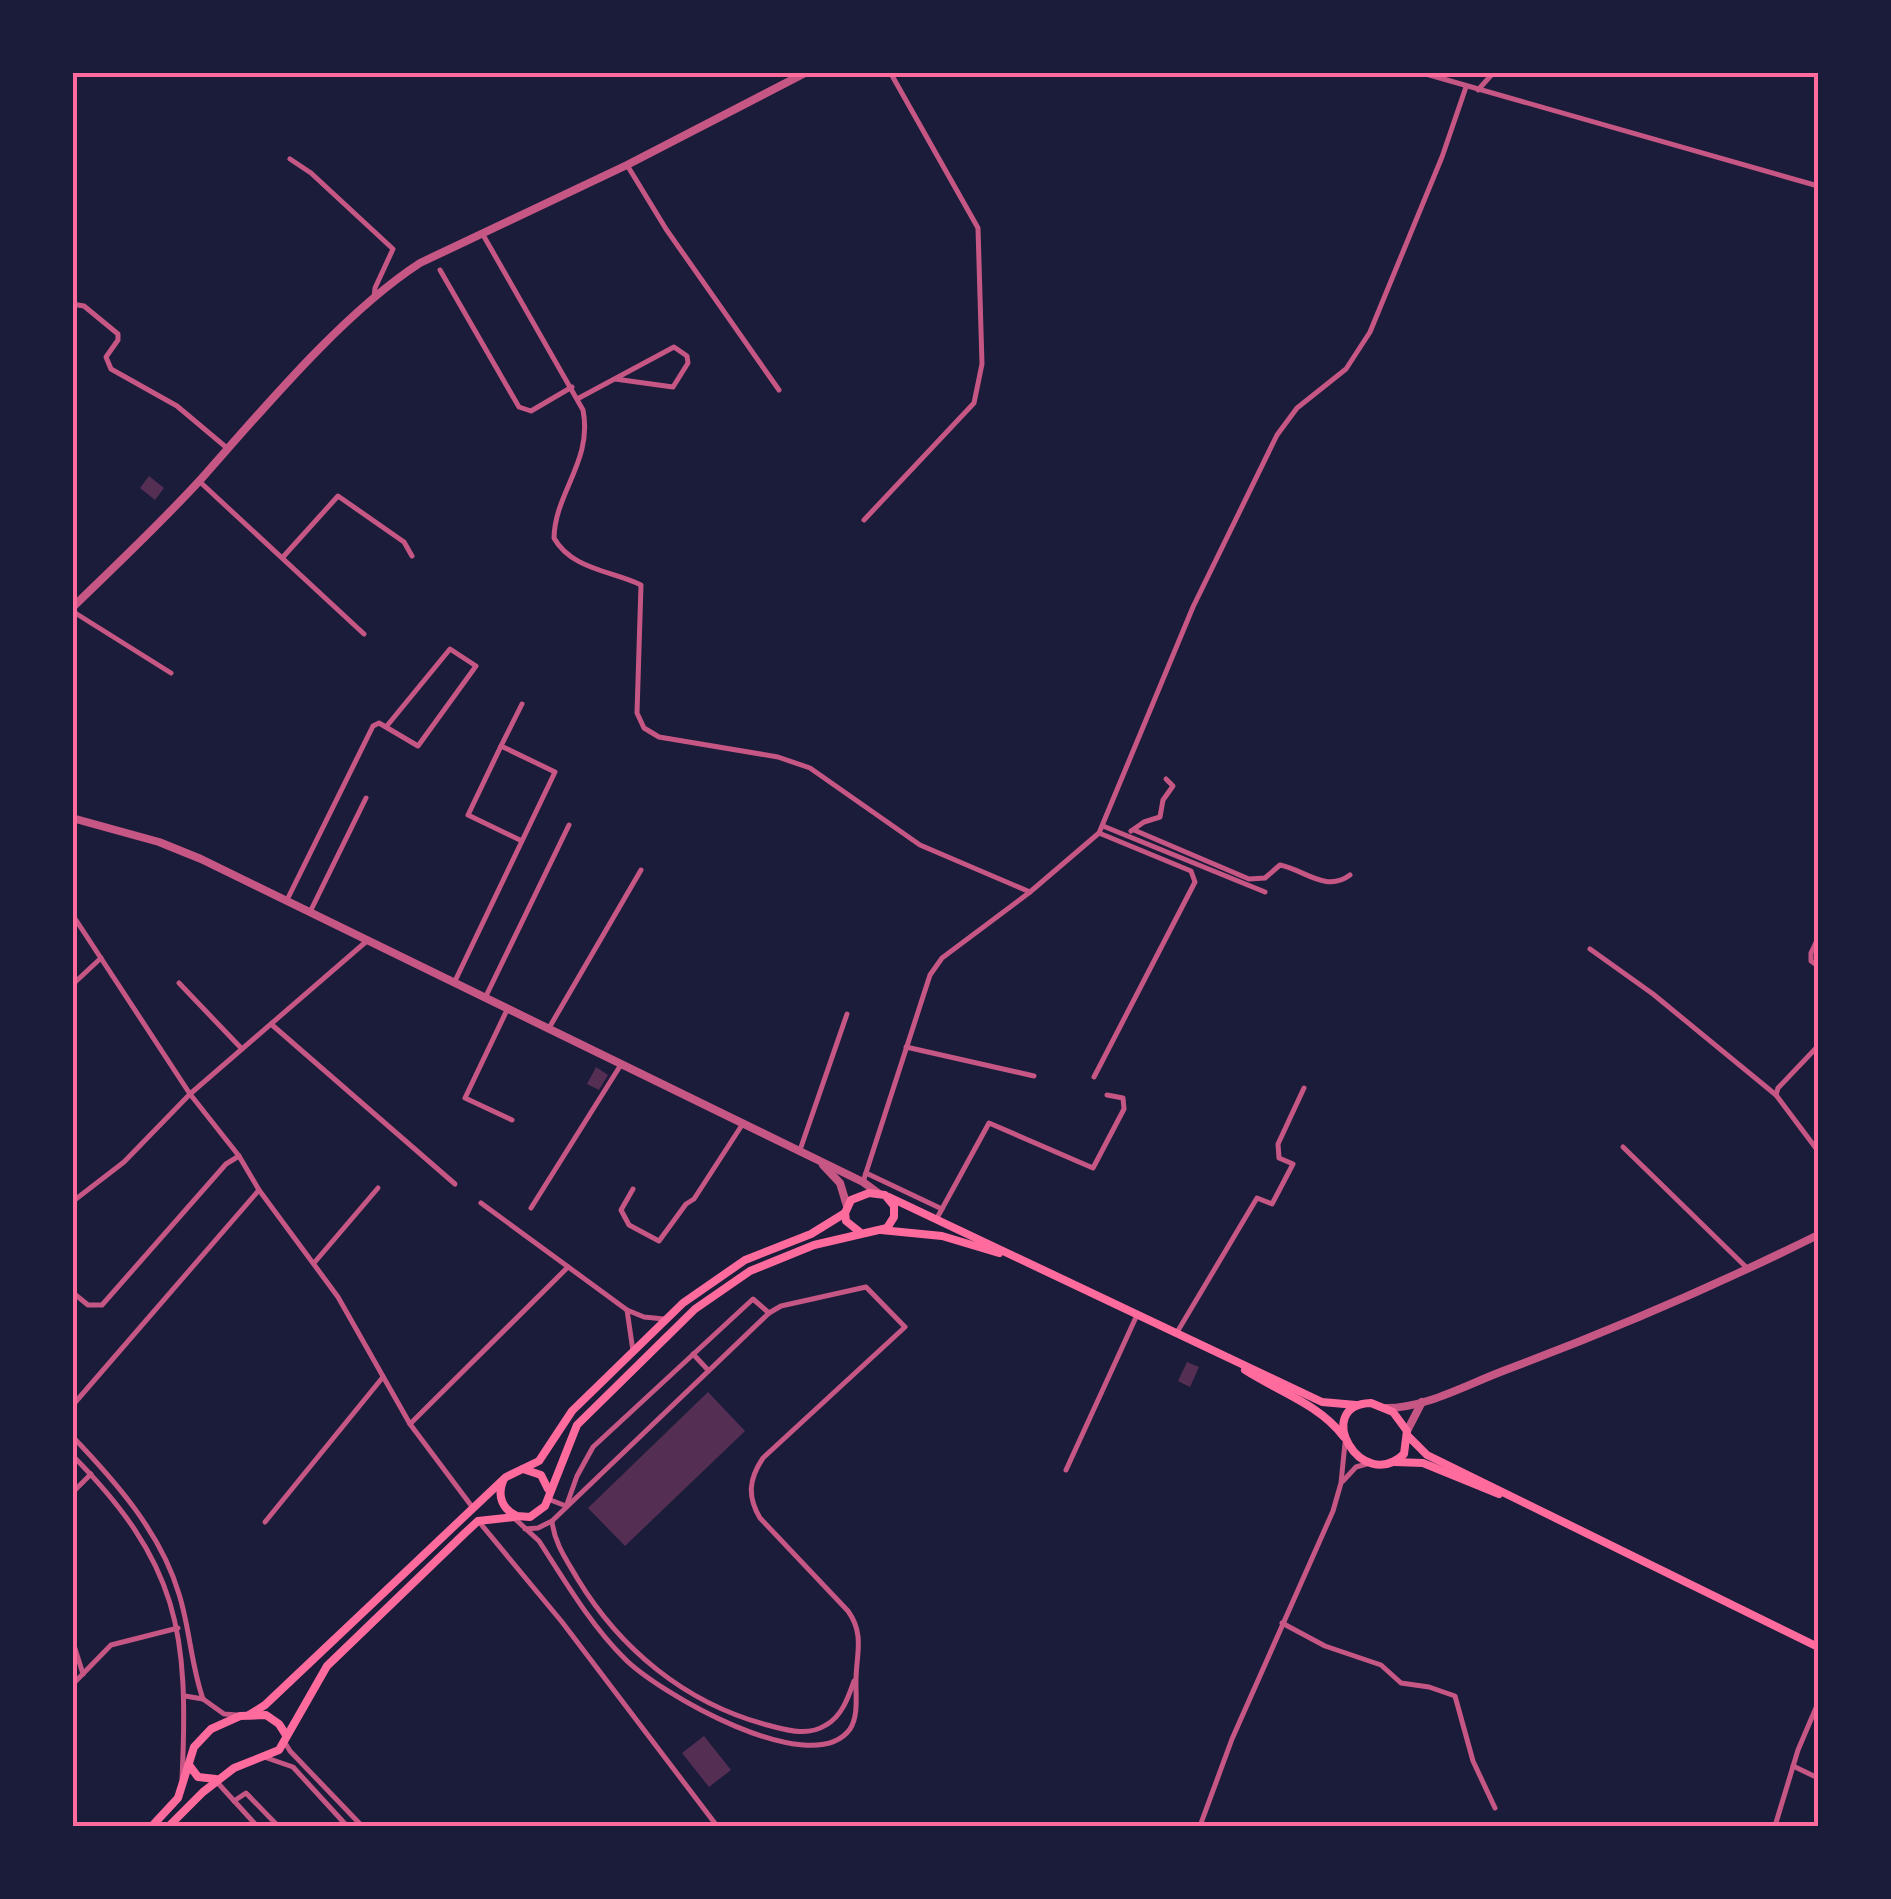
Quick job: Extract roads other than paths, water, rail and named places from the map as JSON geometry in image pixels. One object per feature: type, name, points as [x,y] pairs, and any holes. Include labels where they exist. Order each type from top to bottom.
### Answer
[{"type":"main road","points":[[882,1194],[894,1206],[894,1217],[882,1230]]},
{"type":"main road","points":[[152,1826],[181,1790],[200,1738],[265,1705],[506,1477],[539,1460],[572,1412],[684,1302],[746,1260],[811,1234],[846,1210],[856,1196],[882,1194],[940,1214],[1027,1262],[1322,1402],[1371,1403],[1386,1408],[1428,1455],[1818,1647]]},
{"type":"main road","points":[[846,1210],[850,1226],[861,1233]]},
{"type":"main road","points":[[170,1826],[219,1779],[246,1762],[279,1750],[294,1718],[335,1657],[478,1521],[536,1514],[550,1498],[576,1425],[694,1308],[750,1271],[814,1245],[882,1230],[954,1239],[1027,1262]]},
{"type":"main road","points":[[1233,1362],[1269,1386],[1319,1410],[1354,1453],[1370,1463],[1422,1464],[1518,1500]]},
{"type":"main road","points":[[1345,1438],[1344,1420],[1356,1405]]},
{"type":"main road","points":[[1393,1462],[1404,1454],[1407,1433]]},
{"type":"main road","points":[[523,1468],[541,1475],[550,1498]]},
{"type":"main road","points":[[506,1477],[500,1496],[516,1516]]},
{"type":"main road","points":[[244,1715],[274,1718],[284,1730],[285,1739]]},
{"type":"main road","points":[[188,1763],[198,1778],[219,1779]]},
{"type":"street","points":[[171,673],[72,610],[374,298],[420,263],[627,165],[807,72]]},
{"type":"street","points":[[864,520],[974,403],[982,364],[978,228],[890,72]]},
{"type":"street","points":[[1418,72],[1818,186]]},
{"type":"street","points":[[1478,90],[1494,72]]},
{"type":"street","points":[[865,1178],[930,975],[942,958],[1030,892],[1101,829],[1193,606],[1277,435],[1297,408],[1346,370],[1370,332],[1442,157],[1466,86]]},
{"type":"street","points":[[290,159],[311,173],[393,250],[374,298]]},
{"type":"street","points":[[627,165],[666,229],[778,390]]},
{"type":"street","points":[[482,234],[579,398],[585,421],[585,441],[554,538],[582,563],[641,586],[637,712],[644,728],[658,737],[778,756],[810,768],[920,845],[1030,892]]},
{"type":"street","points":[[440,270],[519,406],[531,411],[572,387]]},
{"type":"street","points":[[72,304],[84,306],[118,334],[106,358],[111,369],[177,406],[227,448]]},
{"type":"street","points":[[579,398],[674,347],[687,356],[688,362],[672,387],[616,379]]},
{"type":"street","points":[[199,481],[364,634]]},
{"type":"street","points":[[283,557],[338,496],[404,542],[412,556]]},
{"type":"street","points":[[288,900],[373,726],[379,723],[418,746],[476,666],[450,649],[386,727]]},
{"type":"street","points":[[522,704],[468,814],[522,841]]},
{"type":"street","points":[[454,981],[555,772],[501,746]]},
{"type":"street","points":[[1124,834],[1160,817],[1163,800],[1173,786],[1166,779]]},
{"type":"street","points":[[310,912],[366,798]]},
{"type":"street","points":[[72,818],[159,842],[288,900],[816,1159],[940,1214],[989,1123],[1023,1141],[1093,1168],[1124,1109],[1123,1098],[1106,1095]]},
{"type":"street","points":[[486,996],[569,825]]},
{"type":"street","points":[[1101,829],[1124,834],[1265,892]]},
{"type":"street","points":[[1094,1077],[1195,882],[1192,871],[1101,829]]},
{"type":"street","points":[[1134,830],[1249,879],[1264,878],[1280,865],[1324,883],[1340,883],[1350,876]]},
{"type":"street","points":[[549,1028],[641,870]]},
{"type":"street","points":[[72,914],[190,1094],[314,1262],[358,1329],[410,1424],[473,1508]]},
{"type":"street","points":[[1818,938],[1811,953],[1818,966]]},
{"type":"street","points":[[72,1202],[124,1162],[190,1094],[368,940]]},
{"type":"street","points":[[1590,949],[1653,994],[1776,1095]]},
{"type":"street","points":[[72,985],[101,958]]},
{"type":"street","points":[[179,984],[242,1049]]},
{"type":"street","points":[[509,1008],[464,1098],[512,1120]]},
{"type":"street","points":[[800,1150],[847,1014]]},
{"type":"street","points":[[271,1024],[455,1184]]},
{"type":"street","points":[[1818,1046],[1778,1088],[1776,1095],[1818,1151]]},
{"type":"street","points":[[906,1047],[1034,1076]]},
{"type":"street","points":[[532,1208],[622,1063]]},
{"type":"street","points":[[1176,1334],[1257,1198],[1272,1204],[1292,1164],[1279,1158],[1278,1144],[1304,1088]]},
{"type":"street","points":[[633,1189],[621,1210],[629,1225],[659,1241],[694,1199],[744,1122]]},
{"type":"street","points":[[1623,1147],[1749,1270]]},
{"type":"street","points":[[72,1292],[88,1305],[102,1305],[226,1164],[239,1156]]},
{"type":"street","points":[[816,1159],[840,1183],[846,1210]]},
{"type":"street","points":[[865,1178],[882,1194]]},
{"type":"street","points":[[314,1262],[378,1188]]},
{"type":"street","points":[[72,1406],[259,1190]]},
{"type":"street","points":[[481,1203],[627,1310],[667,1320]]},
{"type":"street","points":[[1386,1408],[1422,1402],[1588,1339],[1749,1270],[1818,1235]]},
{"type":"street","points":[[410,1424],[568,1267]]},
{"type":"street","points":[[516,1516],[525,1529],[538,1540],[590,1617],[625,1659],[678,1699],[724,1722],[797,1743],[829,1744],[840,1740],[853,1725],[860,1641],[853,1618],[760,1518],[750,1486],[763,1458],[905,1327],[866,1287],[781,1306],[769,1313],[554,1519],[538,1528],[525,1529]]},
{"type":"street","points":[[566,1506],[593,1448],[753,1299],[769,1313]]},
{"type":"street","points":[[627,1310],[634,1352]]},
{"type":"street","points":[[1066,1470],[1137,1315]]},
{"type":"street","points":[[693,1354],[709,1371]]},
{"type":"street","points":[[265,1522],[384,1376]]},
{"type":"street","points":[[1407,1433],[1422,1402]]},
{"type":"street","points":[[72,1436],[114,1481],[158,1545],[179,1592],[203,1699]]},
{"type":"street","points":[[1200,1826],[1232,1739],[1332,1510],[1341,1483],[1345,1438]]},
{"type":"street","points":[[72,1455],[124,1513],[148,1550],[168,1595],[178,1628],[185,1696],[181,1790]]},
{"type":"street","points":[[1341,1483],[1349,1472],[1370,1463]]},
{"type":"street","points":[[72,1493],[92,1474]]},
{"type":"street","points":[[550,1498],[566,1506]]},
{"type":"street","points":[[550,1498],[557,1544],[608,1624],[645,1662],[692,1694],[755,1722],[810,1732],[837,1717],[856,1678]]},
{"type":"street","points":[[478,1521],[562,1622],[718,1826]]},
{"type":"street","points":[[1282,1623],[1325,1646],[1382,1665],[1401,1683],[1455,1696],[1473,1761],[1495,1808]]},
{"type":"street","points":[[72,1685],[111,1644],[178,1628]]},
{"type":"street","points":[[72,1639],[84,1675]]},
{"type":"street","points":[[185,1696],[203,1699],[224,1714],[244,1715]]},
{"type":"street","points":[[1776,1826],[1793,1766],[1818,1703]]},
{"type":"street","points":[[285,1739],[290,1750],[362,1826]]},
{"type":"street","points":[[184,1745],[188,1763]]},
{"type":"street","points":[[264,1757],[293,1768],[347,1826]]},
{"type":"street","points":[[1793,1766],[1818,1778]]},
{"type":"street","points":[[219,1779],[257,1826]]},
{"type":"street","points":[[234,1801],[246,1793],[278,1826]]}]
